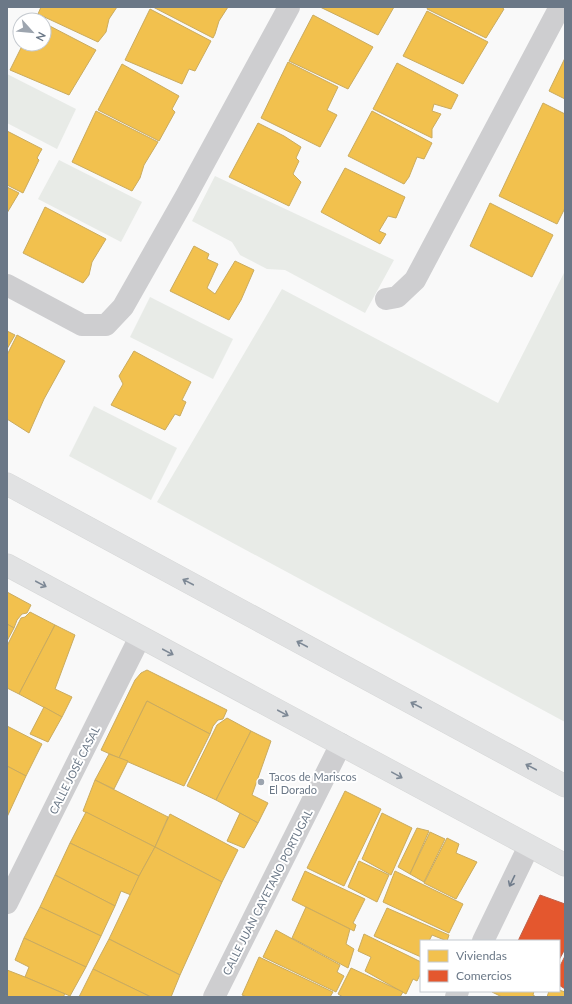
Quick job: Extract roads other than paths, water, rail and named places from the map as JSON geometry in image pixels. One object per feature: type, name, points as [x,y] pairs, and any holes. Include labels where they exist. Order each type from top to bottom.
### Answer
[{"type":"main road","points":[[7,484],[565,786]]},
{"type":"main road","points":[[7,565],[565,865]]},
{"type":"street","points":[[7,285],[82,325],[106,325],[123,307],[186,196],[289,7]]},
{"type":"street","points":[[386,299],[397,297],[415,280],[560,7]]},
{"type":"street","name":"CALLE JOSÉ CASAL","points":[[7,904],[140,637]]},
{"type":"street","name":"CALLE JUAN CAYETANO PORTUGAL","points":[[214,997],[341,744]]},
{"type":"street","points":[[483,940],[529,846]]},
{"type":"place","name":"Tacos de Mariscos El Dorado","points":[[261,782]]}]
